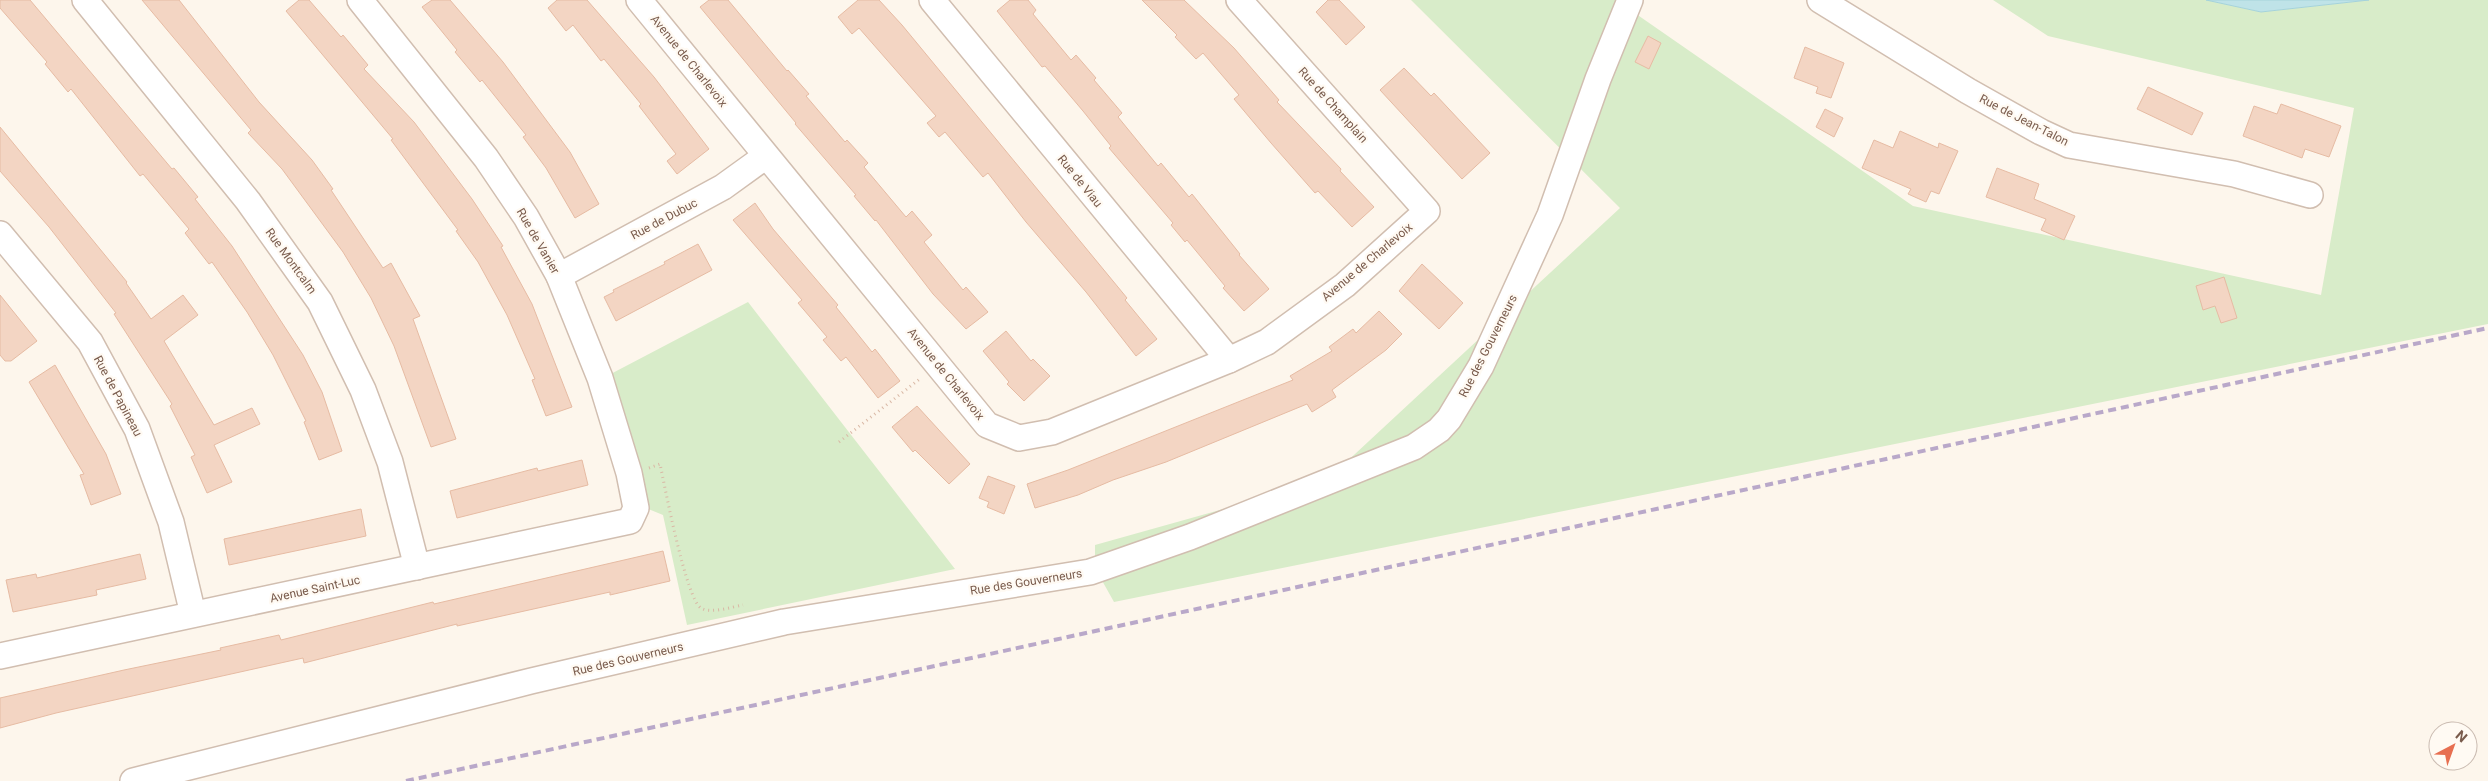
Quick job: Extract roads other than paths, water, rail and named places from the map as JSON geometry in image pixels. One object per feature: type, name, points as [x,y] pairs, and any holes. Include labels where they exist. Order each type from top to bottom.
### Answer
[{"type":"street","name":"Rue Montcalm","points":[[84,0],[248,201],[320,302],[363,390],[390,462],[417,567]]},
{"type":"street","name":"Rue de Vanier","points":[[360,0],[486,158],[526,217],[559,276],[600,378],[629,473],[636,508],[630,521]]},
{"type":"street","name":"Avenue de Charlevoix","points":[[639,0],[939,364],[987,426],[1019,438],[1052,432],[1229,360],[1267,342],[1345,284],[1427,210]]},
{"type":"street","name":"Rue de Viau","points":[[932,0],[1229,360]]},
{"type":"street","name":"Rue de Champlain","points":[[1239,0],[1427,210]]},
{"type":"street","name":"Rue des Gouverneurs","points":[[133,781],[531,681],[784,622],[1090,572],[1190,537],[1414,447],[1444,425],[1481,366],[1550,215],[1598,79],[1630,0]]},
{"type":"street","name":"Rue de Jean-Talon","points":[[1820,0],[1968,91],[2069,145],[2234,174],[2310,195]]},
{"type":"street","name":"Rue de Dubuc","points":[[559,276],[723,187],[766,156]]},
{"type":"street","name":"Rue de Papineau","points":[[0,234],[90,342],[137,430],[171,522],[193,614]]},
{"type":"street","name":"Avenue Saint-Luc","points":[[0,656],[630,521]]},
{"type":"water","points":[[2206,0],[2369,0],[2261,12]]},
{"type":"railway","points":[[406,781],[2488,328]]}]
